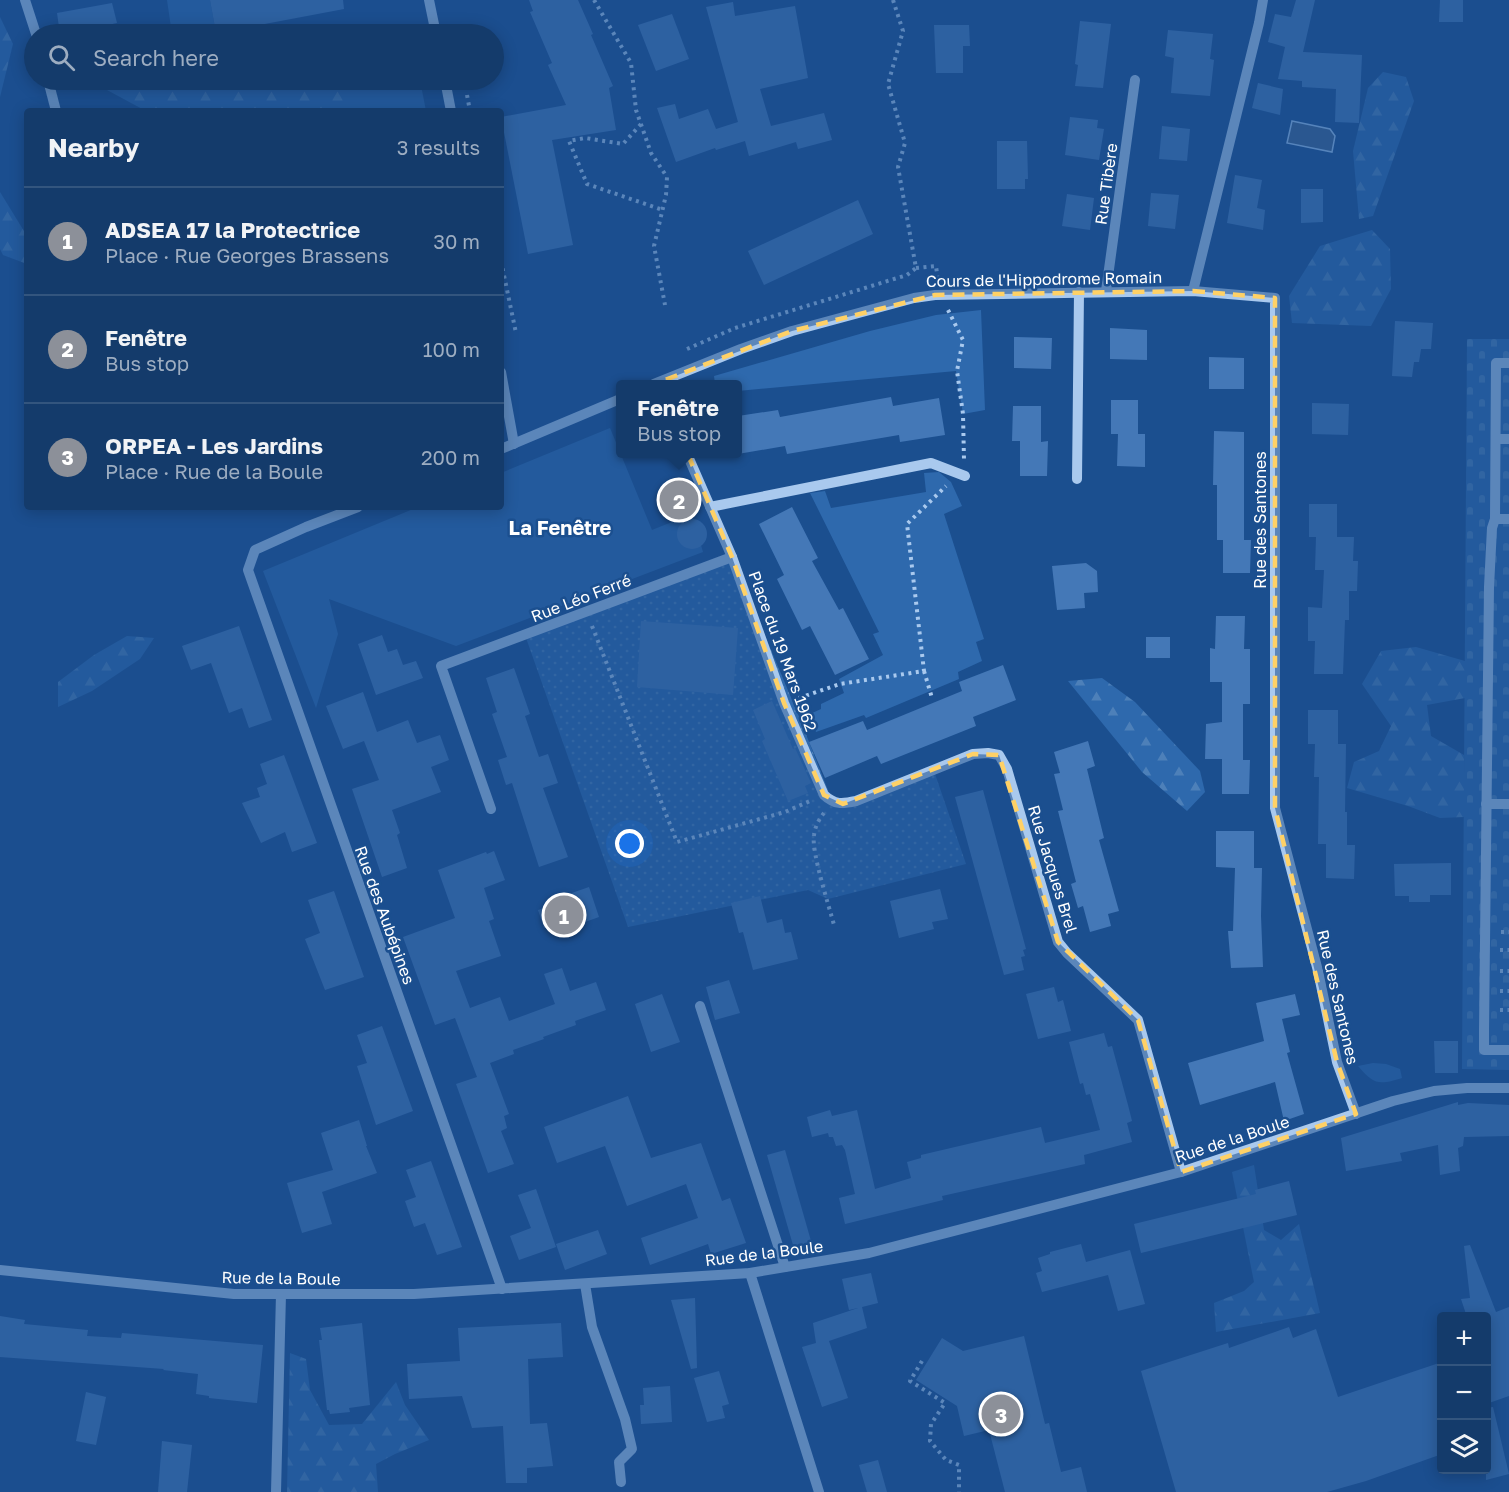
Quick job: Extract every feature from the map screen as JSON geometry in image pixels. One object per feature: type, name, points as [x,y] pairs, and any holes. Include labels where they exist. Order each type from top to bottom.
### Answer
[{"type":"street","points":[[25,0],[33,24]]},
{"type":"street","points":[[429,0],[434,24]]},
{"type":"street","points":[[1193,291],[1263,0]]},
{"type":"street","name":"Rue Tibère","points":[[1106,291],[1135,81]]},
{"type":"street","points":[[51,90],[55,108]]},
{"type":"street","points":[[447,90],[450,108]]},
{"type":"street","name":"Cours de l'Hippodrome Romain","points":[[666,380],[792,331],[914,298],[940,294],[1193,291]]},
{"type":"street","name":"Rue des Santones","points":[[1193,291],[1275,298],[1275,808],[1318,971],[1337,1062],[1356,1113]]},
{"type":"street","points":[[1077,479],[1079,292]]},
{"type":"street","points":[[1509,363],[1496,363],[1495,519],[1492,528],[1490,563],[1484,1050],[1509,1050]]},
{"type":"street","points":[[504,389],[514,444]]},
{"type":"street","points":[[504,448],[616,401]]},
{"type":"street","points":[[1496,439],[1509,439]]},
{"type":"street","name":"Place du 19 Mars 1962","points":[[689,458],[732,557],[784,703],[824,795],[833,803]]},
{"type":"street","points":[[710,507],[932,463],[960,474]]},
{"type":"street","name":"Rue des Aubépines","points":[[350,510],[255,550],[248,570],[502,1289]]},
{"type":"street","points":[[1495,519],[1509,519]]},
{"type":"street","name":"Rue Léo Ferré","points":[[491,809],[441,666],[732,557]]},
{"type":"street","name":"Rue Jacques Brel","points":[[833,803],[843,804],[856,801],[973,754],[999,755],[1007,769],[1058,942],[1138,1020],[1181,1172]]},
{"type":"street","points":[[1486,804],[1509,804]]},
{"type":"street","points":[[700,1006],[785,1268]]},
{"type":"street","name":"Rue de la Boule","points":[[0,1270],[234,1294],[414,1294],[750,1274],[869,1253],[1181,1172],[1356,1113],[1434,1091],[1509,1088]]},
{"type":"street","points":[[750,1274],[819,1492]]},
{"type":"street","points":[[585,1284],[592,1327],[625,1419],[632,1449],[619,1462],[621,1482]]},
{"type":"street","points":[[276,1492],[281,1294]]},
{"type":"path","points":[[594,0],[631,63],[636,110],[651,153],[667,177],[666,195],[654,246],[665,305]]},
{"type":"path","points":[[893,0],[903,31],[888,84],[905,143],[898,166],[916,268]]},
{"type":"path","points":[[642,124],[623,144],[585,138],[569,141],[587,184],[663,210]]},
{"type":"path","points":[[687,349],[735,328],[907,275],[916,268],[936,266],[940,294],[963,340],[957,371],[963,414],[960,474],[908,524],[924,671],[932,698]]},
{"type":"path","points":[[504,275],[516,333]]},
{"type":"path","points":[[586,612],[677,842],[785,812],[824,795]]},
{"type":"path","points":[[784,703],[840,684],[924,671]]},
{"type":"path","points":[[833,803],[820,819],[814,836],[815,849],[834,925]]},
{"type":"path","points":[[922,1361],[910,1381],[945,1403],[931,1424],[930,1441],[946,1460],[958,1465],[959,1492]]},
{"type":"highlighted area","points":[[1193,291],[1275,298],[1275,808],[1337,1062],[1356,1114],[1181,1172],[1138,1020],[1058,942],[999,755],[973,754],[843,804],[824,795],[784,703],[732,557],[657,383],[792,331],[935,295]]},
{"type":"green space","points":[[167,0],[210,0],[214,24],[171,24]]},
{"type":"green space","points":[[0,17],[13,44],[0,97]]},
{"type":"green space","points":[[1383,72],[1406,77],[1414,101],[1373,216],[1359,219],[1353,151],[1368,88]]},
{"type":"green space","points":[[107,90],[342,90],[345,108],[140,108]]},
{"type":"green space","points":[[286,90],[422,90],[425,108],[190,108],[197,104]]},
{"type":"green space","points":[[0,192],[24,231],[24,263],[3,255],[0,249]]},
{"type":"green space","points":[[1372,230],[1390,249],[1391,289],[1371,326],[1292,323],[1289,296],[1320,246]]},
{"type":"green space","points":[[981,310],[985,410],[963,414],[956,371],[742,391],[742,380],[714,380],[714,376],[870,331],[936,315]]},
{"type":"green space","points":[[1467,339],[1509,339],[1509,1070],[1462,1069]]},
{"type":"green space","points":[[610,428],[616,443],[616,458],[622,458],[652,530],[692,514],[703,552],[456,646],[329,599],[338,634],[316,708],[263,571],[411,510],[504,510],[504,472]]},
{"type":"green space","points":[[939,472],[951,482],[962,506],[944,514],[984,639],[976,642],[982,661],[958,672],[959,679],[866,718],[864,715],[816,732],[810,714],[821,709],[821,704],[844,693],[839,679],[883,655],[873,634],[879,632],[810,493],[825,491],[831,508],[926,492],[924,473]]},
{"type":"green space","points":[[732,557],[833,803],[843,804],[934,771],[966,864],[828,899],[808,890],[628,927],[525,635]]},
{"type":"green space","points":[[127,636],[154,638],[140,659],[92,691],[58,707],[58,682],[94,655]]},
{"type":"green space","points":[[1416,647],[1465,661],[1465,698],[1427,705],[1431,736],[1464,755],[1464,817],[1440,818],[1347,788],[1354,762],[1379,751],[1391,726],[1362,684],[1381,651]]},
{"type":"green space","points":[[1102,678],[1135,702],[1200,771],[1205,792],[1187,811],[1142,772],[1068,681]]},
{"type":"green space","points":[[1373,1063],[1386,1064],[1400,1069],[1402,1078],[1377,1082],[1368,1077],[1358,1066]]},
{"type":"green space","points":[[1254,1165],[1264,1230],[1281,1240],[1299,1224],[1320,1313],[1216,1332],[1214,1303],[1244,1291],[1254,1282],[1232,1172]]},
{"type":"green space","points":[[290,1353],[306,1359],[310,1390],[329,1425],[362,1424],[396,1382],[405,1405],[429,1440],[376,1464],[378,1492],[287,1492]]},
{"type":"shaded area","points":[[1292,121],[1330,129],[1335,136],[1332,152],[1287,143]]},
{"type":"building","points":[[210,0],[343,0],[344,9],[264,24],[214,24]]},
{"type":"building","points":[[529,0],[578,0],[613,86],[609,88],[616,130],[552,140],[573,245],[528,254],[504,132],[504,116],[566,105],[548,65],[552,63],[530,12],[533,11]]},
{"type":"building","points":[[1296,0],[1315,0],[1303,52],[1362,55],[1359,123],[1335,122],[1336,89],[1302,87],[1302,81],[1278,79],[1285,47],[1268,42],[1275,14],[1291,17]]},
{"type":"building","points":[[1440,0],[1463,0],[1463,22],[1439,22]]},
{"type":"building","points":[[733,2],[735,16],[795,6],[808,78],[760,89],[771,126],[824,113],[832,140],[798,149],[796,142],[749,156],[745,141],[716,150],[715,148],[676,162],[657,108],[675,104],[679,119],[708,109],[716,129],[738,122],[706,7]]},
{"type":"building","points":[[112,3],[117,23],[59,24],[57,13]]},
{"type":"building","points":[[672,14],[689,59],[656,71],[638,25]]},
{"type":"building","points":[[1080,21],[1111,24],[1103,88],[1075,86]]},
{"type":"building","points":[[934,25],[969,25],[970,46],[963,46],[963,73],[936,73]]},
{"type":"building","points":[[1168,30],[1213,34],[1210,59],[1214,60],[1210,96],[1171,93],[1174,58],[1165,56]]},
{"type":"building","points":[[1258,83],[1283,89],[1280,115],[1252,108]]},
{"type":"building","points":[[1070,117],[1098,120],[1097,128],[1104,129],[1099,160],[1065,155]]},
{"type":"building","points":[[1162,126],[1190,129],[1187,161],[1159,159]]},
{"type":"building","points":[[997,141],[1027,141],[1028,179],[1025,179],[1025,189],[997,189]]},
{"type":"building","points":[[1235,175],[1262,180],[1257,208],[1265,210],[1263,230],[1227,223]]},
{"type":"building","points":[[1301,189],[1323,189],[1323,222],[1301,223]]},
{"type":"building","points":[[1151,193],[1179,195],[1175,229],[1148,226]]},
{"type":"building","points":[[1067,194],[1094,198],[1090,230],[1062,226]]},
{"type":"building","points":[[858,200],[873,234],[764,285],[748,251]]},
{"type":"building","points":[[1395,321],[1433,323],[1431,349],[1421,349],[1419,362],[1414,362],[1412,377],[1392,376]]},
{"type":"building","points":[[1110,328],[1147,330],[1147,360],[1110,359]]},
{"type":"building","points":[[1014,337],[1052,338],[1051,369],[1014,368]]},
{"type":"building","points":[[1209,357],[1244,358],[1244,389],[1209,389]]},
{"type":"building","points":[[891,397],[893,406],[939,398],[945,435],[900,442],[899,435],[787,454],[785,446],[742,453],[742,415],[778,410],[780,417]]},
{"type":"building","points":[[1111,400],[1138,400],[1138,434],[1145,434],[1145,467],[1117,466],[1118,434],[1111,434]]},
{"type":"building","points":[[1312,403],[1349,404],[1348,435],[1312,434]]},
{"type":"building","points":[[1013,406],[1041,406],[1041,442],[1048,441],[1047,476],[1020,476],[1020,441],[1012,441]]},
{"type":"building","points":[[1214,431],[1244,432],[1244,540],[1251,540],[1250,573],[1223,573],[1223,540],[1217,540],[1217,485],[1213,485]]},
{"type":"building","points":[[1309,504],[1337,504],[1337,537],[1354,537],[1353,561],[1358,561],[1357,591],[1349,591],[1349,620],[1345,620],[1343,674],[1314,674],[1315,641],[1308,641],[1308,607],[1322,608],[1324,570],[1315,570],[1316,537],[1309,537]]},
{"type":"building","points":[[792,507],[818,558],[812,561],[839,610],[843,608],[869,659],[835,675],[810,626],[802,630],[777,579],[784,575],[759,524]]},
{"type":"building","points":[[692,519],[703,523],[707,534],[703,545],[692,549],[681,545],[677,534],[681,523]]},
{"type":"building","points":[[1086,563],[1097,571],[1098,592],[1084,593],[1085,608],[1057,610],[1052,566]]},
{"type":"building","points":[[1216,616],[1245,616],[1244,649],[1250,649],[1250,704],[1243,704],[1243,760],[1250,760],[1249,794],[1222,794],[1222,759],[1205,759],[1206,724],[1222,722],[1222,682],[1210,682],[1210,648],[1215,649]]},
{"type":"building","points":[[641,621],[738,628],[733,695],[637,687]]},
{"type":"building","points":[[239,626],[272,720],[249,728],[242,708],[229,713],[211,663],[191,670],[182,646]]},
{"type":"building","points":[[382,635],[388,652],[397,649],[403,665],[416,661],[423,678],[376,695],[358,644]]},
{"type":"building","points":[[1146,637],[1170,637],[1170,658],[1146,658]]},
{"type":"building","points":[[1003,665],[1016,700],[973,717],[976,726],[881,764],[877,756],[825,778],[809,742],[863,721],[867,730],[962,691],[959,682]]},
{"type":"building","points":[[514,668],[530,714],[525,716],[539,757],[548,754],[558,783],[543,788],[568,857],[539,867],[512,783],[506,785],[498,760],[507,757],[492,714],[497,712],[486,678]]},
{"type":"building","points":[[363,692],[377,732],[408,720],[417,743],[440,735],[449,760],[431,767],[441,792],[392,810],[400,833],[397,835],[407,868],[382,877],[352,789],[379,780],[364,741],[343,749],[326,706]]},
{"type":"building","points":[[772,701],[811,783],[805,786],[808,793],[788,801],[762,741],[765,739],[753,710]]},
{"type":"building","points":[[1308,710],[1338,710],[1338,744],[1346,744],[1345,812],[1347,812],[1347,845],[1355,845],[1354,879],[1326,878],[1326,844],[1318,844],[1319,777],[1314,777],[1315,744],[1308,744]]},
{"type":"building","points":[[1088,741],[1095,766],[1087,769],[1104,838],[1099,840],[1119,911],[1108,914],[1111,926],[1090,932],[1083,906],[1078,908],[1071,884],[1076,882],[1058,811],[1063,810],[1054,774],[1060,773],[1054,752]]},
{"type":"building","points":[[284,755],[317,843],[292,852],[285,832],[261,843],[242,803],[260,797],[257,788],[267,784],[260,764]]},
{"type":"building","points":[[983,790],[1026,949],[1023,950],[1025,956],[1021,957],[1024,970],[1004,975],[955,797]]},
{"type":"building","points":[[1216,831],[1254,831],[1254,868],[1262,868],[1263,967],[1231,968],[1228,931],[1233,931],[1235,868],[1216,867]]},
{"type":"building","points":[[494,851],[505,880],[484,888],[494,919],[489,921],[501,956],[456,971],[470,1008],[500,997],[509,1021],[555,1004],[544,974],[562,968],[570,991],[596,982],[606,1010],[575,1021],[576,1025],[513,1050],[514,1054],[490,1063],[509,1114],[504,1116],[507,1128],[501,1131],[514,1164],[488,1173],[456,1084],[477,1077],[455,1018],[435,1025],[403,937],[455,918],[438,870]]},
{"type":"building","points":[[1451,863],[1451,895],[1430,895],[1430,902],[1409,902],[1409,896],[1395,896],[1394,864]]},
{"type":"building","points":[[589,887],[599,917],[557,932],[554,924],[544,928],[538,910],[570,899],[569,894]]},
{"type":"building","points":[[940,889],[948,919],[932,922],[934,929],[899,938],[890,901]]},
{"type":"building","points":[[334,891],[364,977],[325,990],[305,939],[320,933],[308,900]]},
{"type":"building","points":[[760,896],[767,923],[782,919],[785,933],[791,932],[798,959],[753,970],[743,932],[739,933],[731,903]]},
{"type":"building","points":[[729,980],[740,1013],[715,1020],[706,987]]},
{"type":"building","points":[[1054,987],[1058,1002],[1063,1000],[1071,1031],[1038,1039],[1026,994]]},
{"type":"building","points":[[662,994],[680,1042],[651,1052],[635,1004]]},
{"type":"building","points":[[1295,994],[1300,1015],[1282,1019],[1290,1052],[1287,1053],[1304,1114],[1284,1121],[1275,1082],[1200,1105],[1188,1063],[1264,1041],[1256,1003]]},
{"type":"building","points":[[382,1026],[413,1111],[376,1125],[357,1066],[367,1063],[357,1035]]},
{"type":"building","points":[[1104,1033],[1108,1047],[1112,1046],[1128,1105],[1132,1121],[1127,1123],[1132,1142],[1084,1155],[1085,1164],[942,1196],[943,1200],[845,1224],[839,1198],[855,1194],[845,1150],[842,1145],[836,1146],[833,1137],[829,1137],[828,1133],[812,1137],[807,1117],[830,1110],[832,1116],[857,1110],[875,1189],[911,1178],[907,1162],[921,1158],[921,1155],[1041,1127],[1045,1143],[1100,1130],[1090,1094],[1086,1095],[1083,1083],[1080,1084],[1069,1042]]},
{"type":"building","points":[[1434,1041],[1458,1041],[1458,1073],[1435,1073]]},
{"type":"building","points":[[628,1096],[651,1158],[701,1143],[722,1201],[730,1198],[746,1243],[711,1254],[708,1244],[650,1265],[641,1238],[698,1218],[686,1184],[627,1206],[605,1146],[557,1163],[544,1127]]},
{"type":"building","points":[[1458,1102],[1458,1105],[1468,1103],[1509,1105],[1509,1136],[1464,1137],[1463,1146],[1458,1148],[1460,1171],[1440,1175],[1438,1145],[1400,1153],[1402,1161],[1346,1171],[1341,1138]]},
{"type":"building","points":[[359,1120],[377,1173],[322,1192],[332,1224],[302,1233],[287,1183],[333,1170],[321,1133]]},
{"type":"building","points":[[785,1150],[813,1248],[795,1252],[767,1155]]},
{"type":"building","points":[[431,1161],[462,1247],[437,1255],[425,1223],[414,1227],[405,1201],[416,1197],[406,1170]]},
{"type":"building","points":[[1289,1181],[1297,1215],[1141,1253],[1134,1224],[1256,1194],[1255,1190]]},
{"type":"building","points":[[536,1189],[556,1247],[519,1260],[510,1236],[531,1228],[518,1195]]},
{"type":"building","points":[[598,1230],[607,1254],[565,1270],[556,1244]]},
{"type":"building","points":[[1081,1244],[1086,1262],[1130,1250],[1145,1304],[1118,1311],[1108,1275],[1042,1292],[1036,1273],[1042,1271],[1038,1258],[1050,1252]]},
{"type":"building","points":[[1470,1245],[1496,1312],[1509,1307],[1509,1396],[1491,1402],[1491,1312],[1465,1312],[1461,1299],[1470,1298],[1464,1246]]},
{"type":"building","points":[[871,1273],[878,1303],[862,1307],[867,1328],[829,1341],[848,1398],[822,1407],[802,1347],[816,1343],[813,1323],[858,1308],[849,1310],[842,1279]]},
{"type":"building","points":[[695,1298],[697,1368],[691,1369],[671,1300]]},
{"type":"building","points":[[0,1316],[25,1320],[24,1324],[88,1330],[87,1336],[121,1338],[122,1333],[263,1345],[257,1403],[209,1398],[209,1396],[196,1394],[198,1374],[164,1369],[0,1357]]},
{"type":"building","points":[[362,1323],[370,1405],[349,1408],[350,1412],[330,1414],[327,1410],[319,1340],[322,1340],[320,1328]]},
{"type":"building","points":[[561,1323],[563,1357],[528,1359],[530,1424],[547,1423],[553,1466],[527,1468],[527,1483],[506,1483],[503,1426],[472,1428],[462,1396],[409,1399],[407,1364],[460,1361],[458,1328]]},
{"type":"building","points":[[1289,1327],[1293,1338],[1316,1329],[1338,1397],[1437,1364],[1437,1456],[1327,1492],[1176,1492],[1141,1371],[1228,1343],[1229,1348]]},
{"type":"building","points":[[1024,1336],[1045,1424],[1049,1423],[1061,1472],[1081,1467],[1087,1492],[1005,1492],[989,1430],[964,1436],[957,1406],[916,1380],[942,1338],[963,1351]]},
{"type":"building","points":[[719,1371],[729,1404],[722,1406],[725,1418],[707,1422],[694,1378]]},
{"type":"building","points":[[670,1386],[672,1422],[641,1424],[640,1405],[644,1405],[643,1388]]},
{"type":"building","points":[[86,1392],[106,1397],[96,1445],[76,1441]]},
{"type":"building","points":[[1491,1407],[1493,1407],[1509,1474],[1486,1480],[1486,1474],[1491,1474]]},
{"type":"building","points":[[162,1441],[192,1445],[187,1492],[158,1492]]},
{"type":"building","points":[[878,1460],[887,1492],[867,1492],[859,1465]]},
{"type":"place","name":"Fenêtre","points":[[679,500]]},
{"type":"place","name":"ADSEA 17 la Protectrice","points":[[564,915]]},
{"type":"place","name":"ORPEA - Les Jardins","points":[[1001,1414]]},
{"type":"district","name":"La Fenêtre","points":[[560,527]]}]
